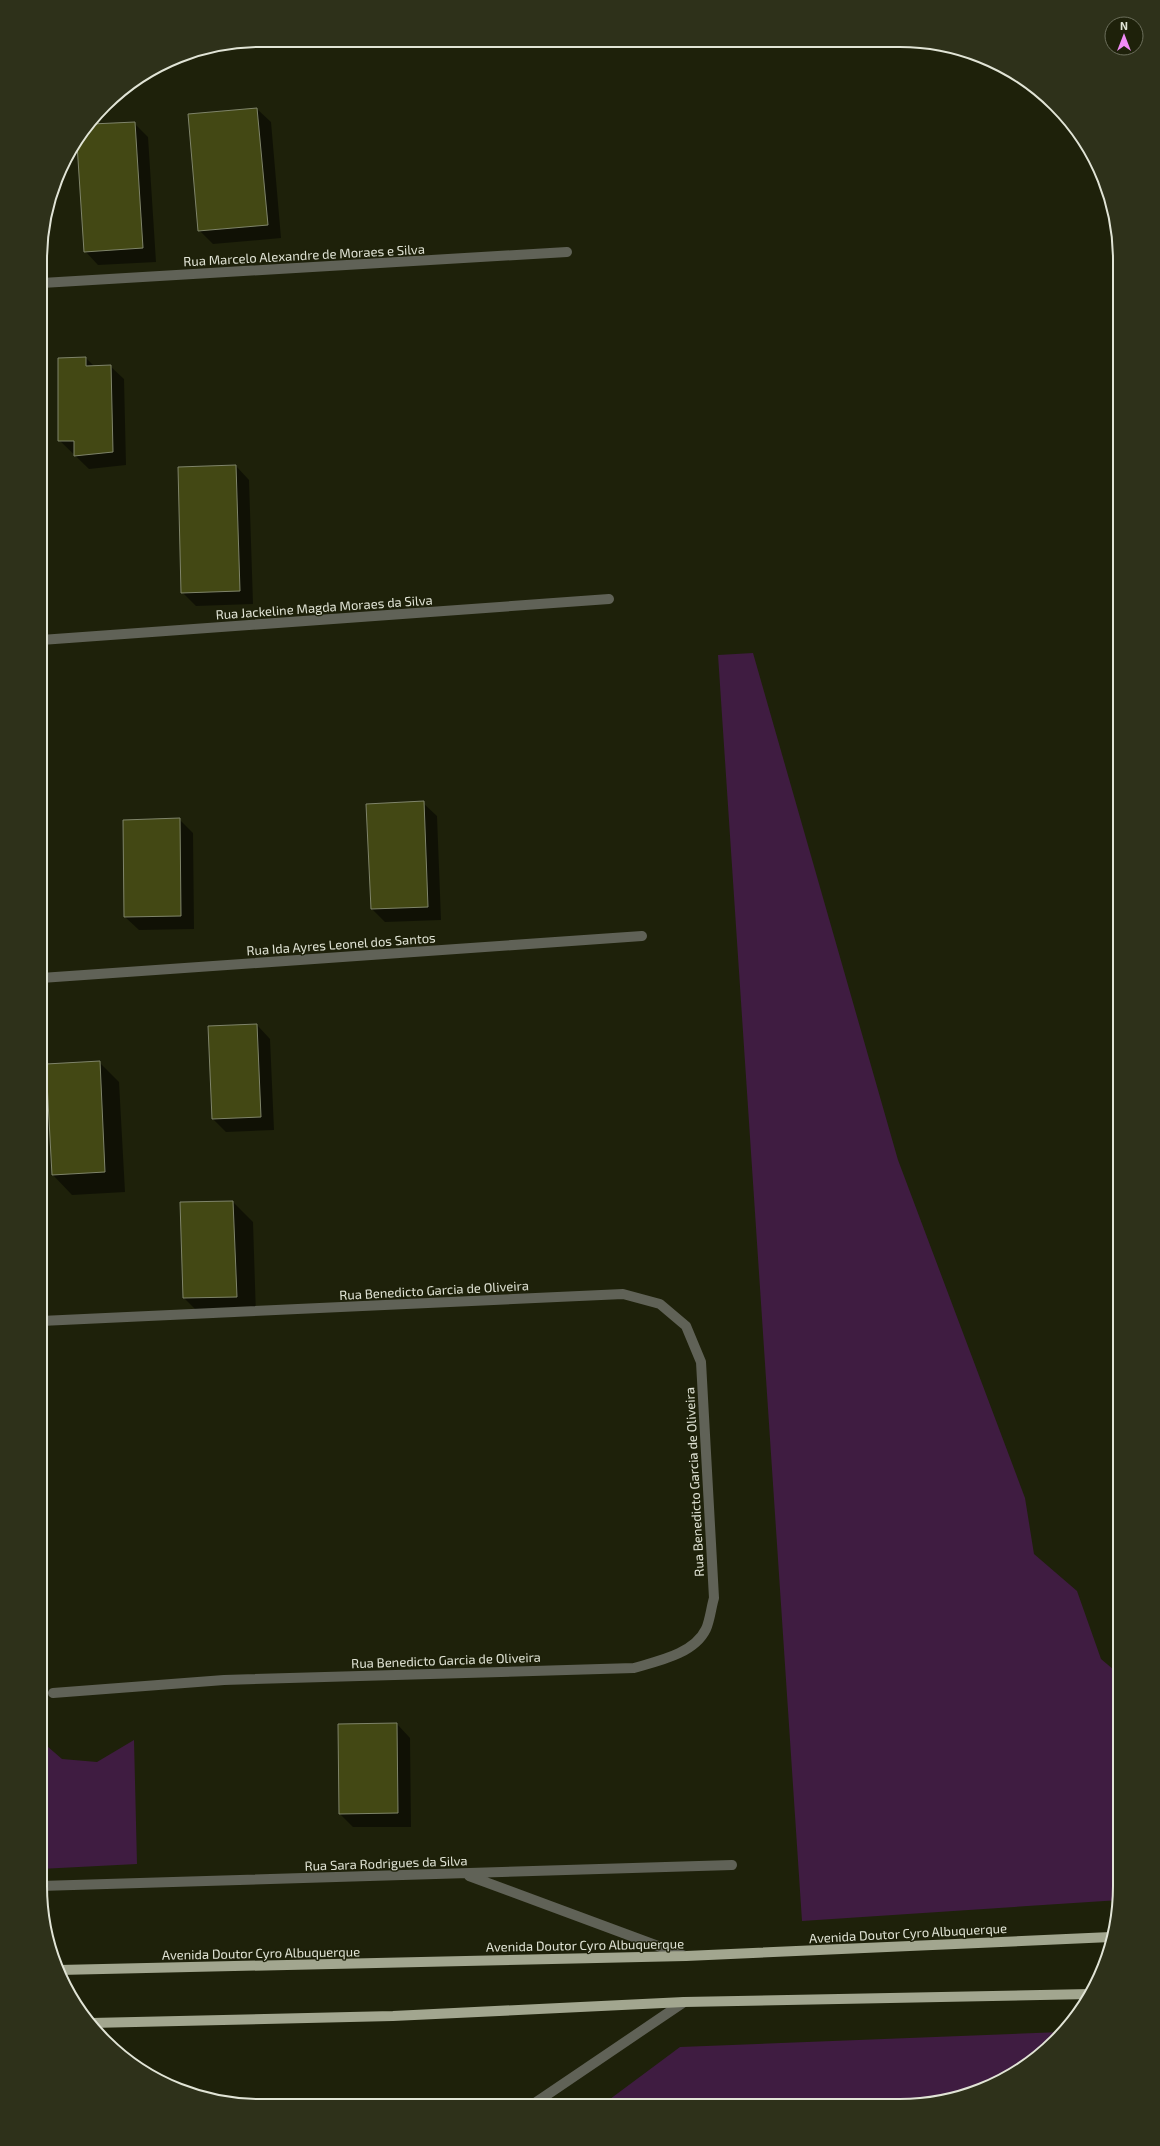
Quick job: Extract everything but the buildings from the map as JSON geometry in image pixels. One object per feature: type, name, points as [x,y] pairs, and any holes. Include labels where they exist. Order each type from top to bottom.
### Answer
[{"type":"main road","name":"Avenida Doutor Cyro Albuquerque","points":[[64,1970],[686,1956],[1107,1937]]},
{"type":"main road","points":[[97,2023],[393,2016],[684,2002],[1083,1994]]},
{"type":"street","name":"Rua Marcelo Alexandre de Moraes e Silva","points":[[47,283],[568,252]]},
{"type":"street","name":"Rua Jackeline Magda Moraes da Silva","points":[[47,640],[609,599]]},
{"type":"street","name":"Rua Ida Ayres Leonel dos Santos","points":[[47,978],[642,936]]},
{"type":"street","name":"Rua Benedicto Garcia de Oliveira","points":[[47,1321],[623,1294],[660,1304],[686,1326],[701,1362],[714,1598],[706,1629],[694,1643],[668,1659],[634,1668],[224,1680],[53,1693]]},
{"type":"street","name":"Rua Sara Rodrigues da Silva","points":[[47,1886],[732,1865]]},
{"type":"street","points":[[463,1874],[686,1956]]},
{"type":"street","points":[[541,2099],[684,2002]]},
{"type":"shaded area","points":[[753,653],[898,1160],[1025,1498],[1034,1554],[1077,1591],[1101,1659],[1113,1669],[1113,1900],[802,1921],[718,655]]},
{"type":"shaded area","points":[[134,1740],[137,1864],[47,1869],[47,1746],[62,1759],[97,1762]]},
{"type":"shaded area","points":[[1055,2032],[1030,2055],[994,2077],[955,2092],[928,2097],[914,2099],[610,2099],[680,2047]]}]
